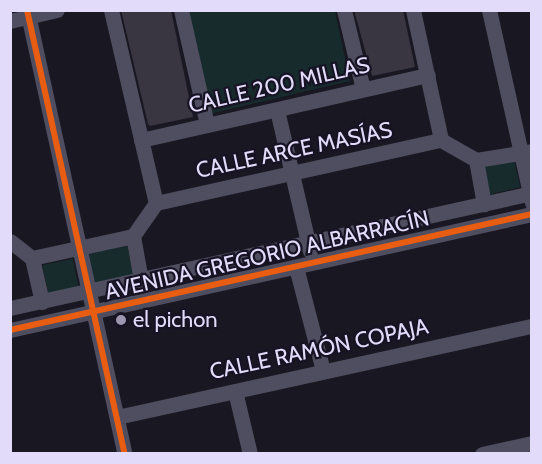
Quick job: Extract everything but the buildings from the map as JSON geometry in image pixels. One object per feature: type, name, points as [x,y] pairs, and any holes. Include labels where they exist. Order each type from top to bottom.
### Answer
[{"type":"street","points":[[10,21],[28,14],[57,10]]},
{"type":"street","points":[[32,258],[133,236],[156,203],[111,10]]},
{"type":"street","points":[[181,10],[207,124]]},
{"type":"street","points":[[345,10],[363,89]]},
{"type":"street","points":[[413,10],[441,140],[476,160],[526,152]]},
{"type":"street","points":[[489,10],[526,152],[531,197]]},
{"type":"street","points":[[28,14],[125,453]]},
{"type":"street","name":"CALLE 200 MILLAS","points":[[141,140],[428,75]]},
{"type":"street","points":[[277,110],[313,263]]},
{"type":"street","name":"CALLE ARCE MASÍAS","points":[[156,203],[292,175],[441,140]]},
{"type":"street","points":[[476,160],[484,204]]},
{"type":"street","name":"AVENIDA GREGORIO ALBARRACÍN","points":[[10,308],[484,204],[531,197]]},
{"type":"street","name":"AVENIDA GREGORIO ALBARRACÍN","points":[[10,330],[531,214]]},
{"type":"street","points":[[133,236],[141,280]]},
{"type":"street","points":[[13,245],[32,258],[42,302]]},
{"type":"street","points":[[296,267],[323,371]]},
{"type":"street","name":"CALLE RAMÓN COPAJA","points":[[117,417],[531,326]]},
{"type":"street","points":[[235,391],[250,453]]},
{"type":"street","points":[[482,453],[531,443]]},
{"type":"green space","points":[[186,11],[335,11],[350,81],[209,114]]},
{"type":"green space","points":[[514,160],[520,187],[490,194],[484,167]]},
{"type":"green space","points":[[126,241],[134,277],[100,284],[92,280],[86,250]]},
{"type":"green space","points":[[73,259],[79,289],[48,295],[43,265]]},
{"type":"cycle path","points":[[27,10],[125,454]]},
{"type":"cycle path","points":[[10,330],[532,214]]},
{"type":"place","name":"el pichon","points":[[121,320]]}]
